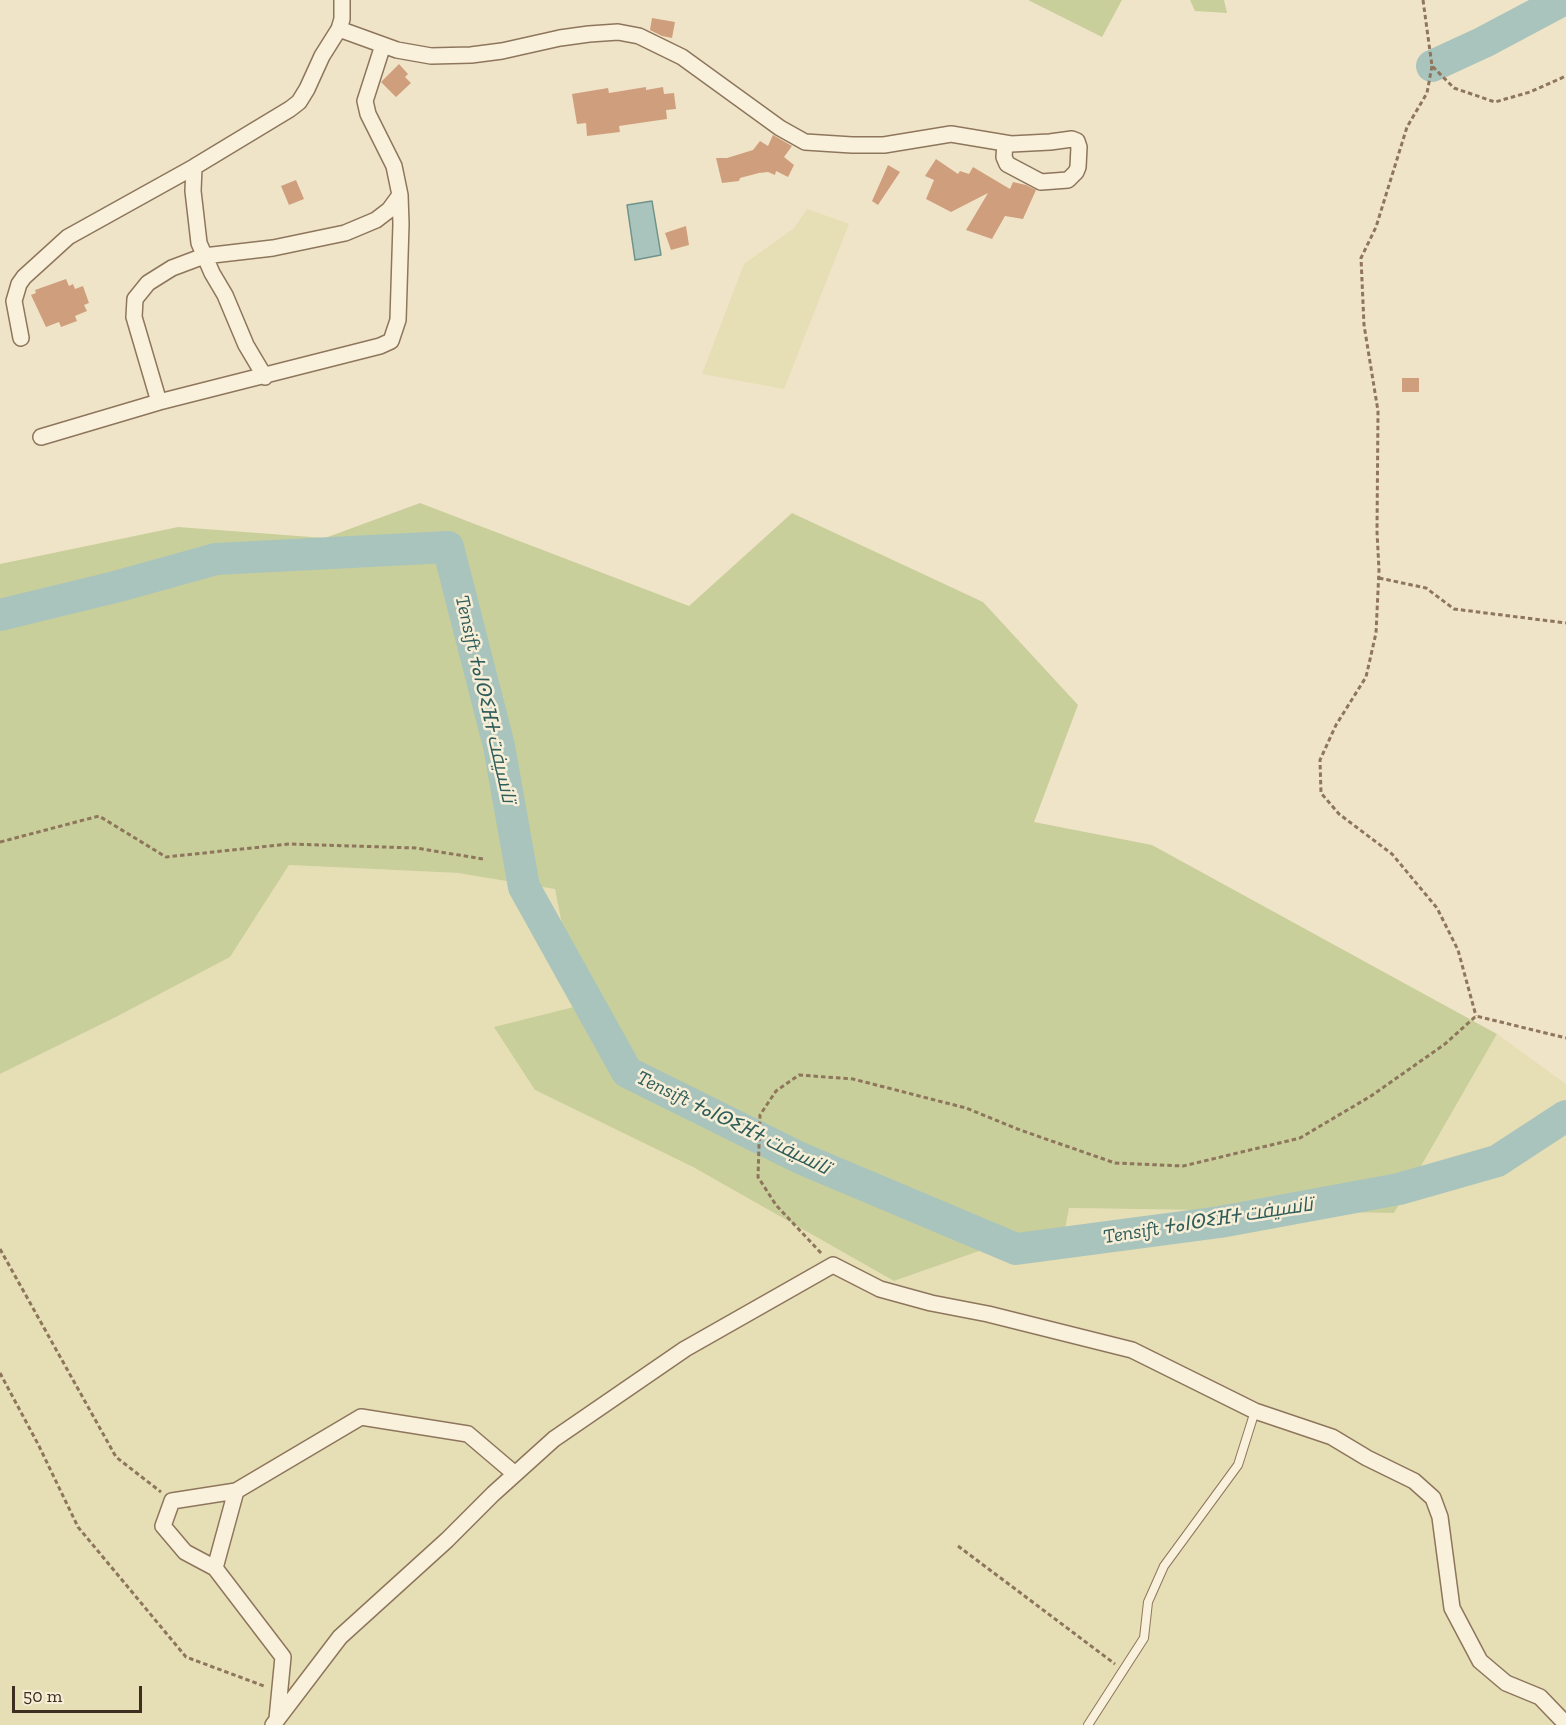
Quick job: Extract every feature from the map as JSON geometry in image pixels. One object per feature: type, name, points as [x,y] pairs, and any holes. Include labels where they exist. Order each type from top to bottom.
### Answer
[{"type":"street","points":[[21,338],[14,301],[19,284],[30,270],[68,237],[194,167],[299,102],[339,29],[342,19],[342,0]]},
{"type":"street","points":[[339,29],[397,50],[431,56],[471,55],[502,51],[560,38],[618,32],[639,36],[681,57],[780,128],[806,142],[884,145],[951,134],[1005,143],[1075,140],[1080,154],[1078,167],[1068,180],[1041,182],[1006,164],[1005,143]]},
{"type":"street","points":[[41,436],[159,402],[386,345],[391,340],[398,320],[400,195],[392,161],[366,106],[371,79],[382,45]]},
{"type":"street","points":[[194,167],[197,235],[204,256],[225,295],[246,345],[265,376]]},
{"type":"street","points":[[159,402],[137,332],[133,308],[135,299],[148,283],[172,268],[204,256],[252,252],[345,233],[376,220],[389,210],[400,195]]},
{"type":"street","points":[[275,1722],[340,1637],[554,1439],[661,1364],[833,1265],[880,1289],[1132,1350],[1255,1411],[1332,1437],[1367,1458],[1414,1481],[1433,1498],[1440,1517],[1452,1608],[1480,1661],[1506,1683],[1540,1697],[1566,1724]]},
{"type":"street","points":[[275,1722],[283,1657],[215,1568],[185,1552],[163,1527],[172,1501],[236,1491],[361,1417],[468,1434],[515,1474]]},
{"type":"street","points":[[215,1568],[236,1491]]},
{"type":"lane","points":[[1088,1725],[1144,1638],[1148,1602],[1164,1566],[1238,1465],[1255,1411]]},
{"type":"path","points":[[1423,0],[1432,66],[1427,93],[1407,127],[1376,227],[1361,258],[1364,325],[1378,411],[1379,578],[1376,633],[1366,676],[1336,724],[1320,760],[1321,793],[1339,814],[1392,854],[1437,908],[1458,950],[1476,1016]]},
{"type":"path","points":[[1432,66],[1454,88],[1495,102],[1530,92],[1566,76]]},
{"type":"path","points":[[1379,578],[1426,588],[1454,609],[1566,623]]},
{"type":"path","points":[[0,842],[99,816],[166,857],[289,844],[416,848],[483,859]]},
{"type":"path","points":[[1476,1016],[1566,1038]]},
{"type":"path","points":[[833,1265],[776,1205],[758,1177],[760,1115],[776,1091],[799,1075],[853,1079],[966,1108],[1020,1130],[1114,1163],[1183,1166],[1300,1138],[1371,1096],[1444,1044],[1476,1016]]},
{"type":"path","points":[[0,1249],[116,1457],[172,1501]]},
{"type":"path","points":[[0,1373],[39,1446],[78,1527],[186,1657],[280,1692]]},
{"type":"path","points":[[958,1546],[1123,1670]]},
{"type":"shaded area","points":[[807,209],[849,224],[784,389],[702,374],[744,264],[794,228]]},
{"type":"shaded area","points":[[289,865],[458,873],[555,888],[578,1006],[535,1090],[693,1167],[894,1281],[982,1250],[1060,1258],[1069,1208],[1394,1213],[1497,1034],[1566,1084],[1566,1725],[0,1725],[0,1074],[230,957]]},
{"type":"green space","points":[[1028,0],[1122,0],[1102,37]]},
{"type":"green space","points":[[1190,0],[1224,0],[1227,13],[1195,11]]},
{"type":"green space","points":[[420,503],[689,606],[792,513],[983,602],[1078,705],[1034,822],[1152,845],[1497,1034],[1394,1213],[1069,1208],[1060,1258],[982,1250],[894,1281],[693,1167],[535,1090],[494,1027],[578,1006],[555,889],[458,873],[289,865],[230,957],[0,1074],[0,564],[178,527],[325,538]]},
{"type":"water","points":[[652,201],[661,255],[635,260],[627,205]]},
{"type":"building","points":[[652,18],[675,22],[672,38],[650,30]]},
{"type":"building","points":[[399,64],[408,74],[405,77],[411,83],[396,97],[381,82]]},
{"type":"building","points":[[646,87],[646,90],[663,87],[664,94],[674,93],[676,109],[666,110],[667,119],[619,126],[620,132],[587,136],[586,123],[577,124],[572,94],[608,88],[609,93]]},
{"type":"building","points":[[773,135],[792,146],[784,157],[794,165],[788,177],[776,171],[775,175],[768,172],[759,173],[740,178],[739,181],[722,183],[716,158],[727,158],[753,150],[760,141],[768,146]]},
{"type":"building","points":[[936,159],[958,174],[960,171],[969,174],[973,167],[1010,189],[1013,182],[1036,190],[1023,219],[1005,216],[992,239],[966,230],[988,193],[951,212],[926,199],[934,180],[925,176]]},
{"type":"building","points":[[888,165],[900,172],[878,205],[872,201]]},
{"type":"building","points":[[296,180],[304,199],[289,205],[281,186]]},
{"type":"building","points":[[686,226],[689,245],[671,250],[665,233]]},
{"type":"building","points":[[66,279],[69,286],[73,284],[75,289],[83,286],[89,303],[84,305],[87,311],[75,316],[77,321],[61,327],[59,322],[46,327],[31,295],[36,293],[35,290]]},
{"type":"building","points":[[1402,378],[1419,378],[1419,392],[1402,392]]},
{"type":"waterway","points":[[1432,66],[1484,42],[1563,0]]},
{"type":"waterway","name":"Tensift ⵜⴰⵏⵙⵉⴼⵜ تانسيفت","points":[[0,615],[216,559],[448,547],[499,746],[524,887],[627,1072],[800,1158],[1016,1249],[1220,1222],[1399,1189],[1497,1161],[1566,1116]]}]
